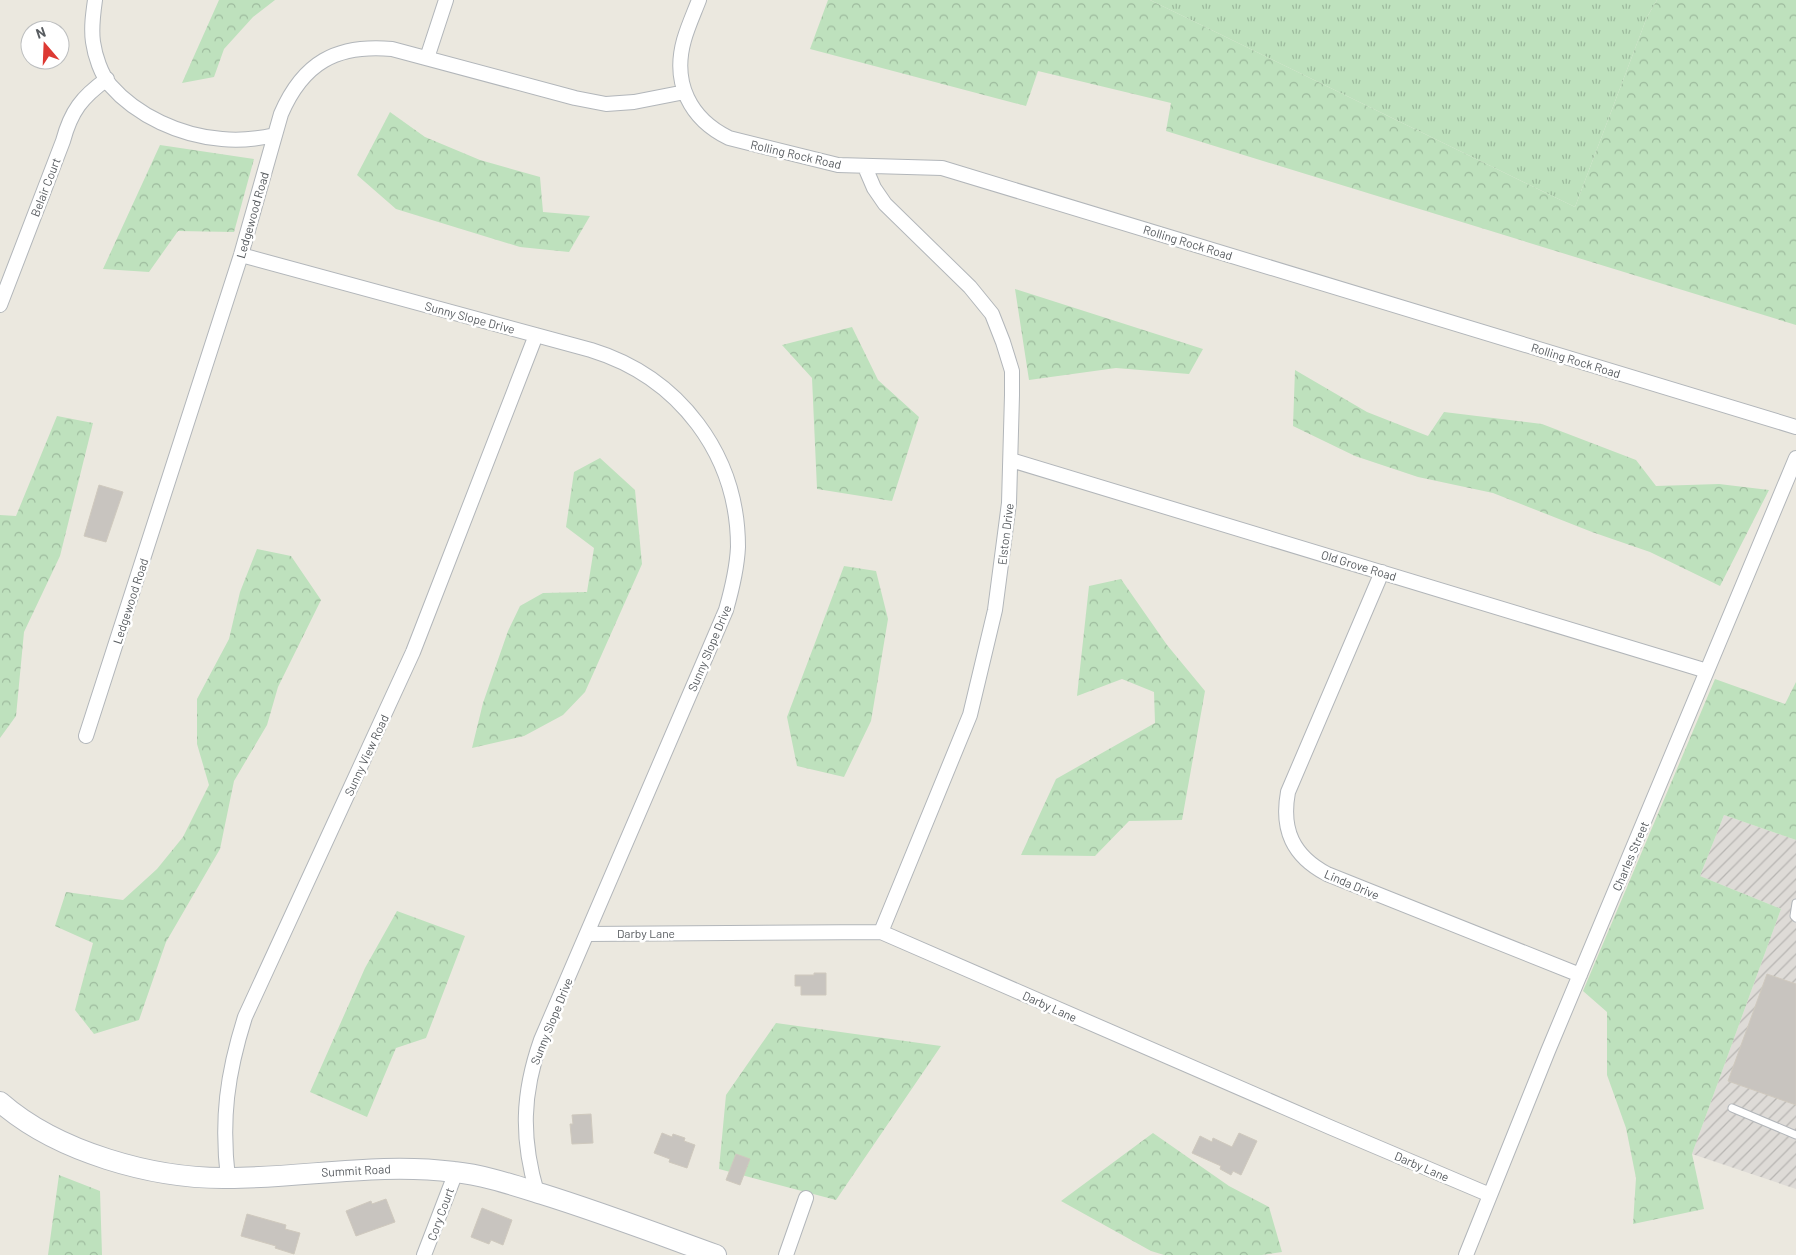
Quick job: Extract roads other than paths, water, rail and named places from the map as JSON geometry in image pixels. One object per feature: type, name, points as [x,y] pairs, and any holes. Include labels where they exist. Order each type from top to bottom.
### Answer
[{"type":"main road","name":"Summit Road","points":[[0,1102],[44,1132],[84,1151],[130,1166],[176,1176],[228,1178],[412,1167],[456,1172],[500,1181],[578,1205],[716,1255]]},
{"type":"street","points":[[95,0],[92,20],[93,42],[99,64],[109,84],[137,108],[152,118],[186,132],[221,139],[238,140],[275,135]]},
{"type":"street","points":[[427,58],[446,0]]},
{"type":"street","name":"Rolling Rock Road","points":[[699,0],[684,41],[681,59],[685,92],[694,112],[714,130],[729,138],[838,165],[942,168],[1796,427]]},
{"type":"street","name":"Ledgewood Road","points":[[86,736],[241,255],[275,135],[286,102],[300,79],[315,66],[333,55],[352,49],[372,47],[392,49],[575,98],[606,104],[634,102],[685,92]]},
{"type":"street","name":"Belair Court","points":[[0,305],[63,141],[68,123],[77,106],[90,92],[107,79]]},
{"type":"street","name":"Elston Drive","points":[[865,167],[874,188],[885,204],[970,287],[992,314],[1012,371],[1009,503],[995,610],[970,715],[881,932]]},
{"type":"street","name":"Sunny Slope Drive","points":[[241,255],[597,352],[622,362],[658,383],[674,397],[702,429],[719,460],[729,486],[737,527],[736,569],[726,610],[541,1040],[528,1083],[525,1104],[526,1141],[530,1170],[537,1193]]},
{"type":"street","name":"Sunny View Road","points":[[228,1178],[225,1149],[225,1116],[228,1082],[235,1049],[245,1017],[413,652],[536,335]]},
{"type":"street","name":"Charles Street","points":[[1466,1255],[1796,458]]},
{"type":"street","name":"Old Grove Road","points":[[1011,460],[1707,671]]},
{"type":"street","name":"Linda Drive","points":[[1382,572],[1288,792],[1286,821],[1295,847],[1315,868],[1327,874],[1580,976]]},
{"type":"street","name":"Darby Lane","points":[[587,934],[881,932],[1490,1195]]},
{"type":"street","name":"Cory Court","points":[[424,1255],[456,1172]]},
{"type":"street","points":[[786,1255],[806,1198]]},
{"type":"lane","points":[[1796,903],[1794,916],[1796,918]]},
{"type":"lane","points":[[1732,1108],[1796,1135]]}]
